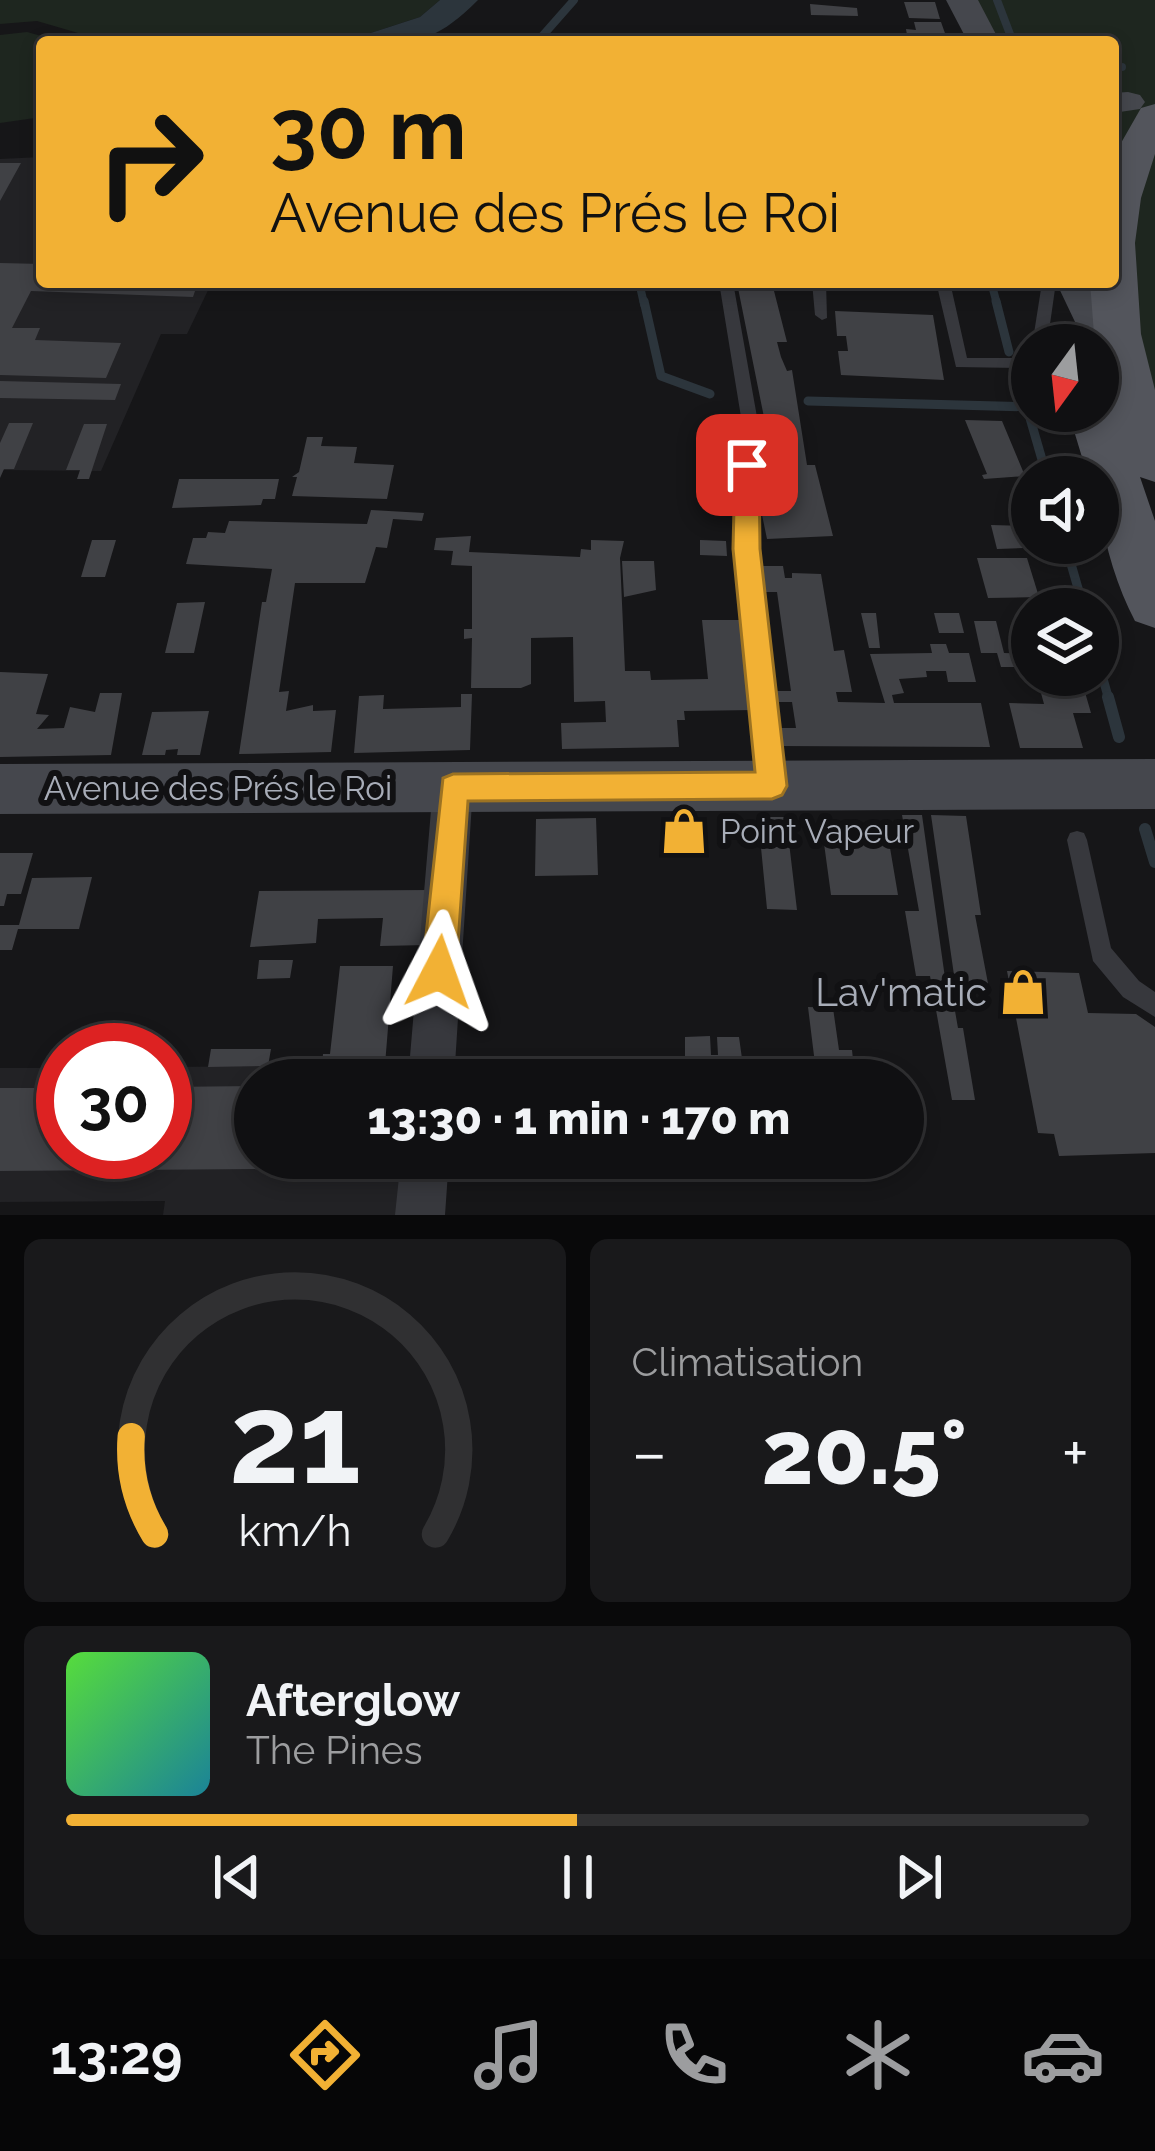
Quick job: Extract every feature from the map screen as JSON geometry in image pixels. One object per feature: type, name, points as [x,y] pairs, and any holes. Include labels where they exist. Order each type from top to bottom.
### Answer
[{"type":"main road","points":[[953,0],[965,36]]},
{"type":"main road","points":[[962,0],[981,36]]},
{"type":"main road","points":[[1119,210],[1126,176],[1127,112],[1155,73]]},
{"type":"main road","points":[[1071,324],[1072,288]]},
{"type":"main road","points":[[1073,288],[1078,324]]},
{"type":"main road","points":[[1073,288],[1085,324]]},
{"type":"main road","points":[[1119,411],[1155,463]]},
{"type":"main road","points":[[1117,432],[1155,605]]},
{"type":"main road","name":"Avenue des Prés le Roi","points":[[0,789],[1155,784]]},
{"type":"street","points":[[432,1059],[453,787]]},
{"type":"street","points":[[420,1215],[423,1179]]},
{"type":"lane","points":[[727,288],[749,417],[746,549],[772,786]]},
{"type":"lane","points":[[819,288],[822,315]]},
{"type":"lane","points":[[944,288],[961,363],[1011,363]]},
{"type":"lane","points":[[1051,324],[1070,288]]},
{"type":"lane","points":[[1077,840],[1101,952],[1131,989],[1155,1006]]},
{"type":"shaded area","points":[[0,0],[440,0],[420,17],[361,36],[88,36],[37,21],[0,24]]},
{"type":"shaded area","points":[[440,0],[478,0],[428,36],[361,36],[420,17]]},
{"type":"shaded area","points":[[969,0],[1155,0],[1155,463],[1114,288],[1119,288],[1119,36],[984,36]]},
{"type":"shaded area","points":[[27,32],[41,36],[36,36],[36,118],[0,123],[0,35]]},
{"type":"shaded area","points":[[36,157],[36,288],[209,288],[187,334],[161,334],[101,471],[0,470],[0,159]]},
{"type":"shaded area","points":[[234,1066],[234,1179],[423,1179],[420,1215],[163,1215],[165,1201],[0,1202],[0,1068],[36,1068],[36,1179],[192,1179],[192,1067]]},
{"type":"building","points":[[904,2],[935,2],[940,19],[909,18]]},
{"type":"building","points":[[810,4],[857,8],[858,16],[811,15]]},
{"type":"building","points":[[914,22],[941,22],[946,36],[907,35],[906,29],[916,30]]},
{"type":"building","points":[[0,163],[21,163],[0,201]]},
{"type":"building","points":[[0,263],[36,264],[36,288],[196,288],[193,297],[31,291],[12,328],[40,328],[35,340],[121,343],[106,378],[0,375]]},
{"type":"building","points":[[738,288],[773,288],[787,342],[777,342],[787,371],[792,370],[807,465],[815,465],[833,536],[767,539],[761,510],[775,509],[766,467],[774,467]]},
{"type":"building","points":[[835,311],[933,315],[944,380],[841,375],[838,351],[848,351],[846,336],[837,336]]},
{"type":"building","points":[[0,381],[121,384],[115,400],[0,398]]},
{"type":"building","points":[[965,420],[1002,421],[1017,456],[1011,456],[1011,477],[984,479],[982,475],[987,474]]},
{"type":"building","points":[[9,423],[33,423],[14,469],[4,469],[0,478],[0,443]]},
{"type":"building","points":[[84,424],[107,424],[89,479],[77,479],[80,470],[66,470]]},
{"type":"building","points":[[307,437],[323,437],[321,446],[357,447],[354,463],[394,465],[387,499],[292,496],[297,477],[292,477],[299,472]]},
{"type":"building","points":[[179,479],[279,479],[275,499],[263,499],[261,505],[172,508]]},
{"type":"building","points":[[371,510],[424,513],[422,521],[393,519],[387,548],[376,547],[365,583],[295,583],[279,692],[289,691],[286,711],[313,705],[313,711],[336,710],[331,752],[239,754],[262,602],[266,602],[272,569],[186,564],[193,538],[206,538],[208,532],[225,533],[229,521],[367,524]]},
{"type":"building","points":[[991,525],[1011,525],[1011,549],[997,549]]},
{"type":"building","points":[[471,536],[469,552],[580,557],[581,549],[591,550],[591,540],[624,541],[620,558],[625,671],[650,671],[651,680],[708,679],[702,620],[743,620],[754,710],[684,711],[685,720],[677,720],[679,747],[562,749],[561,723],[606,722],[605,701],[574,702],[573,637],[531,638],[531,684],[471,688],[472,638],[464,639],[464,629],[472,629],[472,566],[451,565],[453,551],[434,550],[436,538]]},
{"type":"building","points":[[92,540],[116,540],[105,577],[81,577]]},
{"type":"building","points":[[700,540],[726,541],[727,556],[700,555]]},
{"type":"building","points":[[977,558],[1011,558],[1011,564],[1029,564],[1036,588],[1011,588],[1011,598],[988,598]]},
{"type":"building","points":[[622,561],[654,561],[656,590],[624,597]]},
{"type":"building","points":[[762,566],[783,566],[785,578],[792,578],[792,573],[821,574],[834,651],[844,650],[852,692],[836,692],[838,702],[885,703],[870,654],[932,653],[930,644],[946,644],[949,653],[969,653],[976,682],[948,682],[946,671],[926,671],[927,677],[899,679],[904,693],[892,695],[894,703],[981,703],[990,747],[778,746],[775,728],[796,728],[792,702],[776,702],[774,691],[791,691],[777,592],[765,592]]},
{"type":"building","points":[[205,602],[194,653],[165,653],[177,603]]},
{"type":"building","points":[[861,613],[876,613],[880,648],[869,648]]},
{"type":"building","points":[[934,613],[959,613],[964,633],[939,633]]},
{"type":"building","points":[[974,621],[996,621],[1004,653],[1011,653],[1011,667],[1001,667],[997,653],[981,653]]},
{"type":"building","points":[[0,672],[48,674],[36,714],[49,715],[37,729],[64,728],[70,707],[95,712],[100,693],[122,693],[111,755],[0,757]]},
{"type":"building","points":[[461,694],[472,694],[470,750],[354,753],[359,696],[384,695],[383,709],[461,707]]},
{"type":"building","points":[[1042,696],[1086,696],[1091,713],[1073,713],[1083,748],[1020,748],[1009,703],[1044,704]]},
{"type":"building","points":[[209,711],[200,755],[177,755],[178,749],[166,750],[165,755],[142,755],[152,712]]},
{"type":"building","points":[[902,815],[922,815],[947,992],[958,992],[962,1011],[955,1011],[958,1028],[963,1028],[975,1100],[952,1100],[930,976],[916,976],[905,911],[919,911]]},
{"type":"building","points":[[931,815],[966,816],[981,915],[975,915],[990,994],[980,994],[979,984],[955,982]]},
{"type":"building","name":"Point Vapeur","points":[[672,817],[694,817],[696,846],[674,846],[674,837],[663,837],[662,825],[673,825]]},
{"type":"building","points":[[758,817],[786,817],[797,910],[767,909]]},
{"type":"building","points":[[596,818],[598,875],[535,876],[536,819]]},
{"type":"building","points":[[823,836],[888,836],[898,895],[831,895]]},
{"type":"building","points":[[0,853],[33,853],[21,894],[7,894],[4,906],[0,906]]},
{"type":"building","points":[[92,877],[79,929],[18,929],[12,950],[0,950],[0,925],[19,925],[32,878]]},
{"type":"building","points":[[431,890],[428,945],[380,946],[383,918],[318,919],[316,943],[250,947],[259,891]]},
{"type":"building","points":[[259,960],[293,960],[290,978],[257,979]]},
{"type":"building","points":[[340,966],[393,966],[385,1059],[323,1059],[323,1054],[330,1054]]},
{"type":"building","points":[[1007,971],[1079,973],[1088,1013],[1136,1014],[1155,1027],[1155,1153],[1059,1156],[1054,1134],[1038,1133]]},
{"type":"building","points":[[808,1007],[833,1008],[839,1050],[852,1050],[853,1059],[814,1059]]},
{"type":"building","points":[[710,1036],[711,1055],[718,1055],[717,1037],[739,1037],[742,1059],[685,1059],[685,1037]]},
{"type":"building","points":[[211,1049],[271,1049],[269,1059],[234,1059],[234,1067],[208,1067]]},
{"type":"building","points":[[234,1086],[234,1169],[192,1170],[192,1087]]},
{"type":"building","points":[[0,1088],[36,1088],[36,1171],[0,1171]]},
{"type":"waterway","points":[[542,36],[574,0]]},
{"type":"waterway","points":[[997,0],[1011,36]]},
{"type":"waterway","points":[[640,288],[644,304]]},
{"type":"waterway","points":[[993,288],[997,304]]},
{"type":"waterway","points":[[644,301],[661,376],[710,394]]},
{"type":"waterway","points":[[996,301],[1009,352]]},
{"type":"waterway","points":[[808,401],[1011,406]]},
{"type":"waterway","points":[[1034,432],[1041,456]]},
{"type":"waterway","points":[[1071,564],[1078,588]]},
{"type":"waterway","points":[[1108,696],[1109,700]]},
{"type":"waterway","points":[[1108,697],[1119,737]]},
{"type":"waterway","points":[[1145,829],[1155,862]]},
{"type":"place","name":"Point Vapeur","points":[[684,831]]},
{"type":"place","name":"Lav'matic","points":[[1023,992]]},
{"type":"route","points":[[439,972],[453,787],[772,786],[746,549],[747,465]]}]
